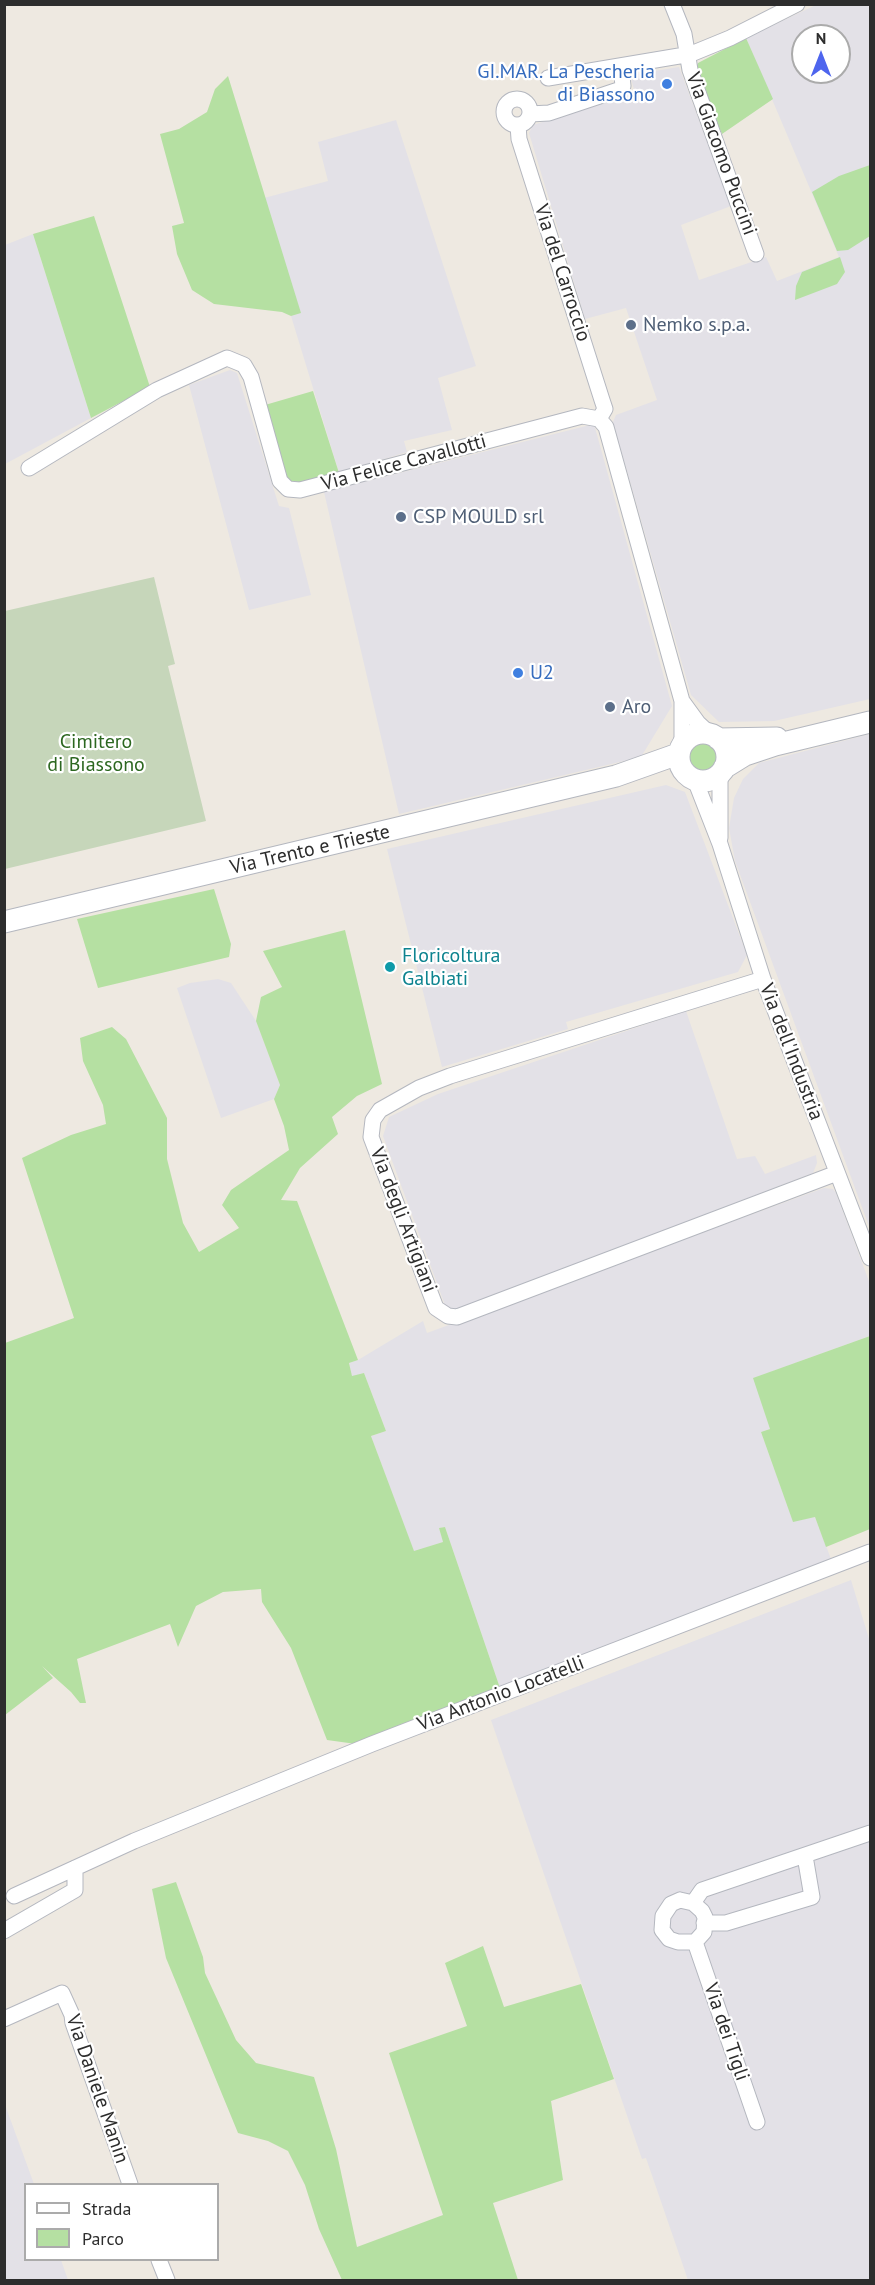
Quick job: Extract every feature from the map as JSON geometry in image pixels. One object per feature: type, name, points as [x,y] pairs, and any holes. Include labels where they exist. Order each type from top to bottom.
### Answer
[{"type":"street","name":"Via Giacomo Puccini","points":[[672,4],[684,34],[690,70],[756,254]]},
{"type":"street","points":[[548,78],[687,55],[730,38],[788,7]]},
{"type":"street","points":[[530,114],[549,113],[621,89],[623,86],[621,66]]},
{"type":"street","points":[[518,100],[525,103],[530,114],[526,122],[518,125],[510,123],[505,117],[505,108],[510,102],[518,100]]},
{"type":"street","name":"Via del Carroccio","points":[[518,125],[519,139],[602,400],[604,410],[599,418]]},
{"type":"street","name":"Via Felice Cavallotti","points":[[28,468],[157,390],[227,358],[244,365],[251,377],[280,481],[288,489],[300,490],[582,416],[599,418]]},
{"type":"street","points":[[599,418],[606,427],[682,701],[680,766],[691,778]]},
{"type":"street","points":[[682,701],[698,723],[725,747],[727,758],[722,771]]},
{"type":"street","name":"Via Trento e Trieste","points":[[616,776],[661,774],[704,782],[712,780],[745,755],[802,738],[870,722]]},
{"type":"street","name":"Via Trento e Trieste","points":[[4,922],[616,776],[670,759],[694,735],[802,738]]},
{"type":"street","name":"Via dell'Industria","points":[[720,844],[722,771]]},
{"type":"street","name":"Via dell'Industria","points":[[691,778],[720,844],[763,979],[870,1258]]},
{"type":"street","name":"Via degli Artigiani","points":[[763,979],[450,1076],[419,1088],[380,1110],[373,1120],[371,1137],[436,1308],[448,1316],[457,1317],[837,1173]]},
{"type":"street","name":"Via Antonio Locatelli","points":[[14,1896],[134,1841],[372,1744],[870,1552]]},
{"type":"street","points":[[693,1903],[702,1890],[870,1833]]},
{"type":"street","points":[[704,1923],[726,1923],[812,1897],[805,1856]]},
{"type":"street","points":[[4,1931],[75,1890],[75,1868]]},
{"type":"street","points":[[680,1900],[693,1903],[702,1911],[704,1923],[704,1932],[695,1942],[678,1942],[669,1939],[662,1930],[663,1916],[671,1904],[680,1900]]},
{"type":"street","name":"Via dei Tigli","points":[[695,1942],[758,2122]]},
{"type":"street","name":"Via Daniele Manin","points":[[4,2019],[62,1993],[72,2015],[130,2183]]},
{"type":"street","points":[[160,2261],[166,2280]]},
{"type":"shaded area","points":[[816,5],[870,5],[870,699],[774,721],[719,722],[691,695],[613,422],[616,415],[657,400],[626,308],[585,319],[529,133],[533,125],[635,93],[630,75],[679,67],[731,206],[681,225],[699,280],[766,257],[777,281],[839,257],[746,38]]},
{"type":"shaded area","points":[[396,120],[476,366],[438,378],[452,430],[404,441],[407,452],[339,473],[291,316],[300,313],[264,198],[328,181],[318,142]]},
{"type":"shaded area","points":[[33,234],[91,418],[5,464],[5,245]]},
{"type":"shaded area","points":[[230,370],[237,373],[279,506],[289,508],[311,595],[249,610],[189,385]]},
{"type":"shaded area","points":[[594,424],[672,706],[641,757],[399,814],[324,492]]},
{"type":"shaded area","points":[[870,734],[870,1229],[735,861],[729,828],[734,798],[743,779],[759,763]]},
{"type":"shaded area","points":[[666,785],[685,792],[747,955],[738,972],[566,1022],[568,1029],[442,1067],[387,849]]},
{"type":"shaded area","points":[[218,979],[231,983],[256,1021],[280,1085],[274,1099],[221,1118],[177,988],[190,983]]},
{"type":"shaded area","points":[[686,1011],[737,1159],[755,1156],[765,1174],[816,1155],[817,1163],[813,1173],[456,1311],[450,1311],[445,1305],[383,1136],[389,1117],[438,1094]]},
{"type":"shaded area","points":[[824,1188],[833,1189],[836,1193],[870,1284],[870,1336],[754,1378],[770,1429],[761,1432],[793,1521],[815,1517],[831,1559],[500,1688],[445,1527],[439,1528],[443,1542],[414,1552],[371,1436],[386,1431],[364,1373],[352,1377],[349,1363],[358,1360],[423,1321],[427,1333]]},
{"type":"shaded area","points":[[851,1580],[870,1642],[870,2280],[688,2280],[646,2158],[642,2159],[491,1720]]},
{"type":"shaded area","points":[[4,2102],[34,2183],[24,2183],[24,2261],[61,2261],[68,2280],[5,2280]]},
{"type":"green space","points":[[746,38],[773,99],[722,134],[695,71],[698,63]]},
{"type":"green space","points":[[228,76],[301,313],[291,316],[282,312],[214,304],[192,290],[177,254],[172,226],[184,223],[160,134],[179,129],[207,112],[215,89]]},
{"type":"green space","points":[[870,165],[870,236],[848,250],[837,251],[812,192],[839,176]]},
{"type":"green space","points":[[94,216],[150,387],[91,418],[33,234]]},
{"type":"green space","points":[[840,257],[845,272],[837,284],[795,300],[796,286],[802,272]]},
{"type":"green space","points":[[313,391],[339,473],[294,484],[286,479],[265,405]]},
{"type":"green space","name":"Cimitero di Biassono","points":[[154,577],[175,664],[168,666],[206,821],[5,869],[5,611]]},
{"type":"green space","points":[[703,742],[715,747],[720,759],[715,771],[703,776],[691,771],[686,759],[691,747]]},
{"type":"green space","points":[[214,889],[231,944],[229,957],[98,988],[77,919]]},
{"type":"green space","points":[[345,930],[382,1084],[357,1096],[332,1117],[338,1134],[300,1168],[281,1200],[297,1201],[358,1360],[349,1363],[352,1376],[364,1373],[386,1431],[371,1436],[414,1551],[443,1542],[439,1528],[445,1527],[500,1688],[356,1744],[327,1740],[291,1648],[262,1602],[261,1589],[223,1592],[196,1606],[178,1647],[170,1624],[77,1659],[86,1703],[80,1703],[42,1666],[53,1678],[5,1715],[5,1343],[74,1318],[22,1158],[71,1135],[106,1124],[103,1105],[83,1061],[80,1038],[112,1027],[126,1039],[167,1118],[167,1159],[183,1223],[199,1252],[239,1228],[222,1205],[231,1190],[289,1150],[284,1126],[274,1099],[280,1085],[256,1021],[261,997],[282,987],[263,951]]},
{"type":"green space","points":[[870,1336],[870,1529],[826,1547],[815,1517],[793,1522],[761,1432],[770,1429],[753,1378]]},
{"type":"green space","points":[[176,1882],[203,1957],[205,1973],[236,2040],[256,2063],[314,2077],[336,2149],[357,2247],[443,2215],[389,2053],[467,2026],[445,1963],[483,1946],[504,2007],[581,1984],[614,2079],[551,2101],[563,2180],[493,2203],[518,2280],[342,2280],[319,2229],[305,2185],[288,2151],[268,2141],[238,2133],[166,1958],[152,1889]]},
{"type":"place","name":"GI.MAR. La Pescheria di Biassono","points":[[667,84]]},
{"type":"place","name":"Nemko s.p.a.","points":[[631,325]]},
{"type":"place","name":"CSP MOULD srl","points":[[401,517]]},
{"type":"place","name":"U2","points":[[518,673]]},
{"type":"place","name":"Aro","points":[[610,707]]},
{"type":"place","name":"Floricoltura Galbiati","points":[[390,967]]}]
